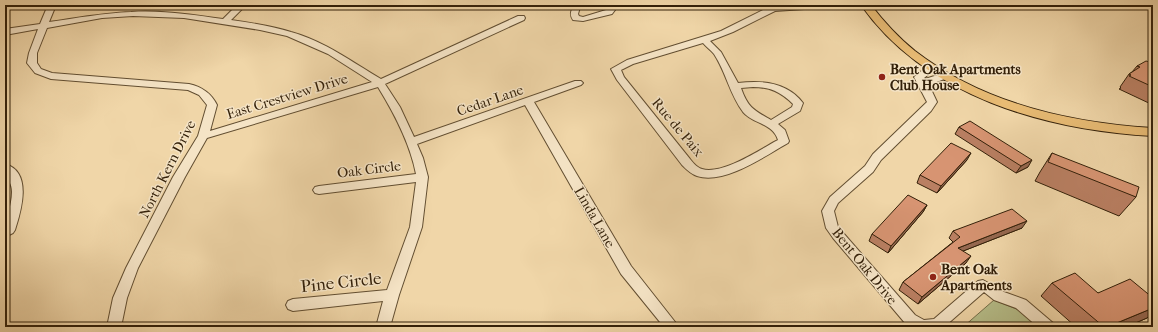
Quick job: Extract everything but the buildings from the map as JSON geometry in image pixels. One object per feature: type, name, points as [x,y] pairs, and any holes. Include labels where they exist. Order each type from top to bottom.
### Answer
[{"type":"main road","points":[[866,5],[895,39],[931,68],[944,76],[1001,101],[1060,119],[1114,130],[1153,132]]},
{"type":"street","points":[[43,26],[52,5]]},
{"type":"street","points":[[133,14],[144,5]]},
{"type":"street","points":[[225,22],[242,5]]},
{"type":"street","points":[[593,5],[577,5],[574,14],[576,18],[582,19],[608,12],[611,10],[607,5]]},
{"type":"street","name":"Rue de Paix","points":[[704,40],[717,52],[735,86],[739,97],[748,111],[771,124],[781,132],[784,141],[728,169],[714,174],[700,173],[686,162],[620,78],[616,69],[630,62],[704,40],[743,25],[766,11],[774,9],[833,5]]},
{"type":"street","points":[[873,5],[879,5]]},
{"type":"street","points":[[5,32],[102,16],[133,14],[161,14],[225,22],[290,34],[331,52],[380,83],[395,107],[411,142],[418,158],[422,177],[416,227],[392,295],[384,327]]},
{"type":"street","name":"East Crestview Drive","points":[[202,136],[380,83],[521,18]]},
{"type":"street","name":"North Kern Drive","points":[[43,26],[33,53],[32,62],[38,71],[51,76],[189,87],[208,96],[212,105],[202,136],[132,268],[120,298],[114,327]]},
{"type":"street","points":[[931,68],[919,77],[923,84],[944,76]]},
{"type":"street","name":"Cedar Lane","points":[[411,142],[578,83]]},
{"type":"street","points":[[735,86],[768,84],[790,94],[798,103],[796,109],[771,124]]},
{"type":"street","name":"Bent Oak Drive","points":[[923,84],[932,102],[927,109],[877,157],[869,169],[834,200],[828,211],[832,228],[860,263],[910,319],[918,325],[930,327],[938,324],[983,285],[999,296],[1021,304],[1048,327]]},
{"type":"street","name":"Linda Lane","points":[[528,101],[626,270],[672,327]]},
{"type":"street","points":[[5,168],[16,180],[18,200],[9,230]]},
{"type":"street","name":"Oak Circle","points":[[319,190],[422,177]]},
{"type":"street","name":"Pine Circle","points":[[293,305],[392,295]]},
{"type":"green space","points":[[994,300],[1024,312],[1040,327],[963,327]]},
{"type":"place","name":"Bent Oak Apartments Club House","points":[[882,77]]},
{"type":"place","name":"Bent Oak Apartments","points":[[933,277]]}]
